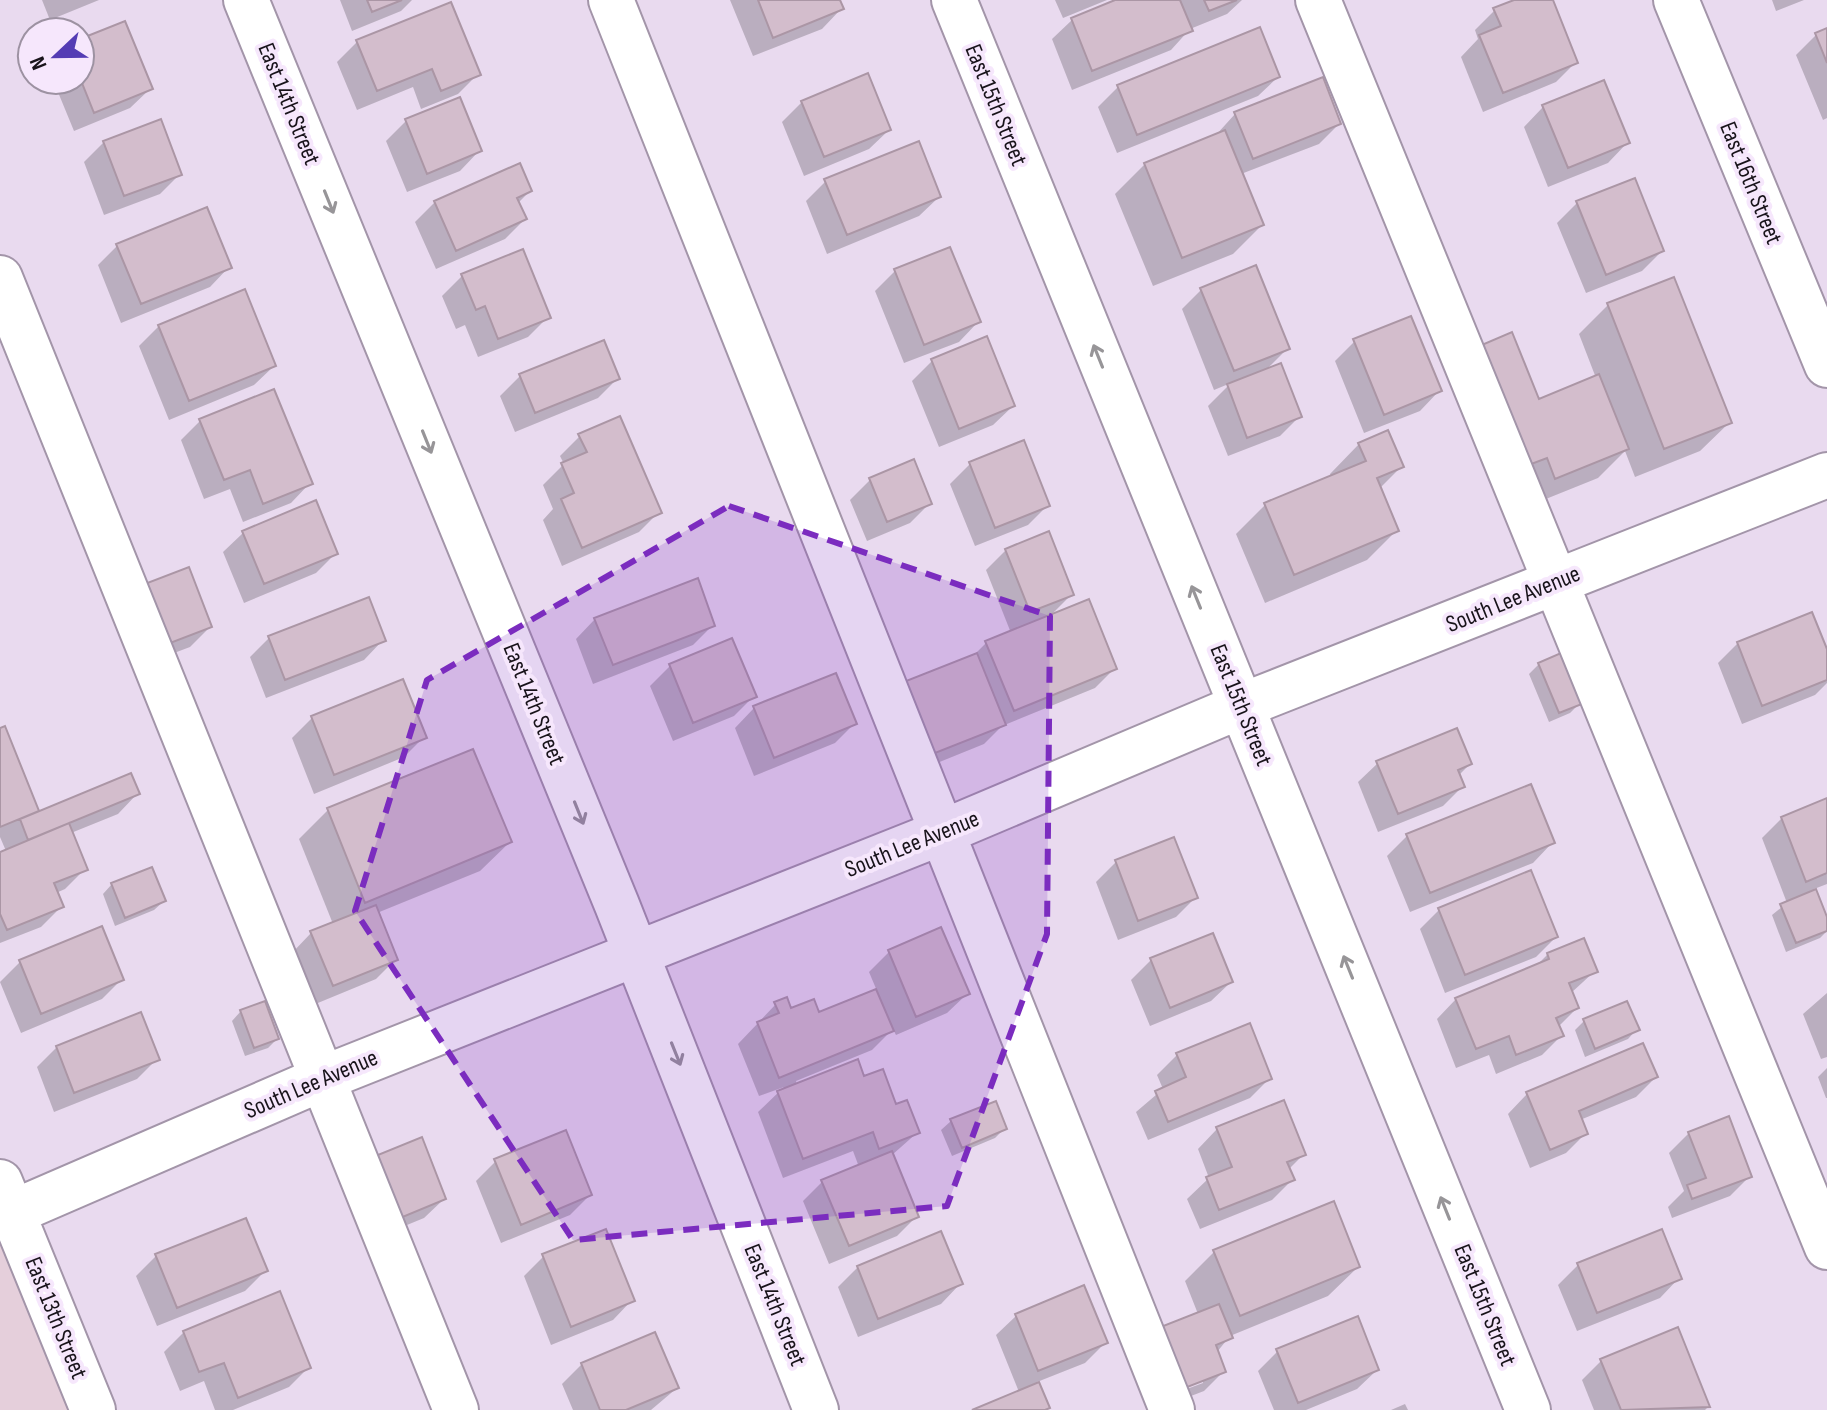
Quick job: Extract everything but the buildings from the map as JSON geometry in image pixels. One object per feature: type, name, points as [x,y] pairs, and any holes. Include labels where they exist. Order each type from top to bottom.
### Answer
[{"type":"street","name":"East 14th Street","points":[[246,0],[636,952],[816,1410]]},
{"type":"street","points":[[611,0],[1172,1410]]},
{"type":"street","name":"East 15th Street","points":[[954,0],[1528,1410]]},
{"type":"street","points":[[1318,0],[1827,1247]]},
{"type":"street","name":"East 16th Street","points":[[1676,0],[1827,365]]},
{"type":"street","points":[[0,278],[456,1410]]},
{"type":"street","name":"South Lee Avenue","points":[[4,1204],[943,832],[1241,706],[1827,475]]},
{"type":"street","name":"East 13th Street","points":[[4,1204],[93,1410]]},
{"type":"highlighted area","points":[[729,506],[1050,616],[1047,934],[947,1206],[573,1240],[355,911],[427,680]]},
{"type":"shaded area","points":[[0,1218],[93,1410],[0,1410]]}]
